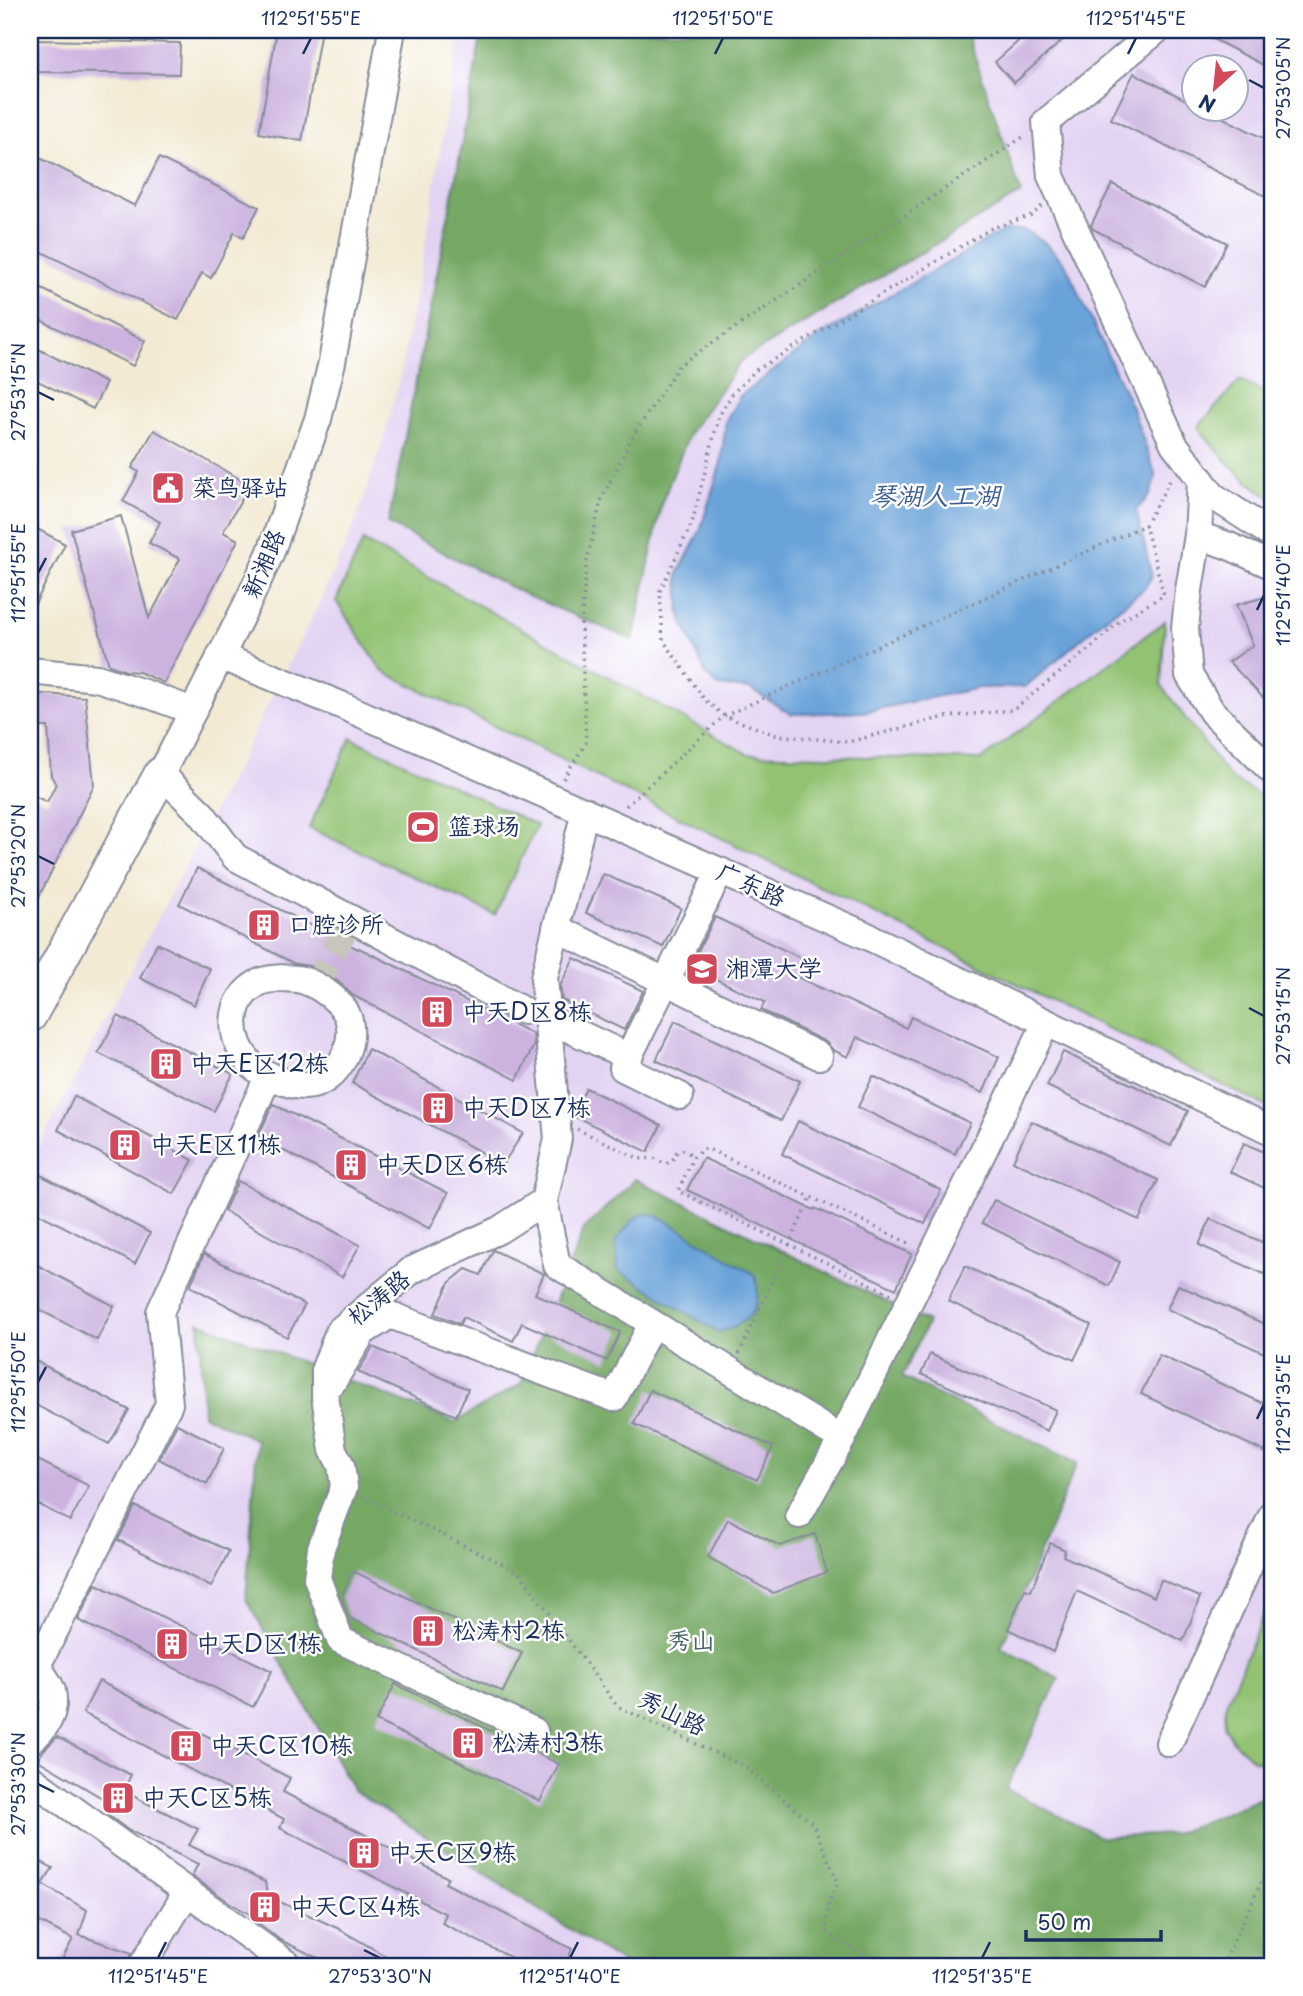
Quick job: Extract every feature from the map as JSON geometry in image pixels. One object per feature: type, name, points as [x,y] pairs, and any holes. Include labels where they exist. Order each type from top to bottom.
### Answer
[{"type":"main road","name":"新湘路","points":[[30,1015],[161,774]]},
{"type":"street","name":"新湘路","points":[[161,774],[270,554],[318,419],[334,349],[392,30]]},
{"type":"street","points":[[1157,30],[1046,122],[1051,176],[1174,444],[1213,496],[1273,536]]},
{"type":"street","points":[[1201,480],[1198,535],[1185,628],[1189,675],[1212,712],[1273,772]]},
{"type":"street","points":[[1198,535],[1273,566]]},
{"type":"street","name":"广东路","points":[[220,656],[341,705],[863,934],[1273,1132]]},
{"type":"street","points":[[30,671],[97,678],[193,711]]},
{"type":"street","points":[[161,774],[202,814],[235,858],[536,1015],[629,1057]]},
{"type":"street","points":[[585,811],[536,1015],[558,1139],[544,1201],[557,1265],[842,1439]]},
{"type":"street","points":[[680,1097],[623,1068],[720,871]]},
{"type":"street","points":[[556,928],[819,1056]]},
{"type":"street","points":[[299,979],[316,986],[333,998],[345,1012],[349,1026],[349,1045],[342,1062],[330,1077],[314,1085],[299,1086],[269,1075],[251,1066],[240,1050],[233,1033],[235,1012],[245,994],[261,981],[299,979]]},
{"type":"street","points":[[799,1515],[842,1439],[1046,1023]]},
{"type":"street","points":[[30,1741],[42,1732],[52,1712],[52,1689],[33,1667],[169,1404],[160,1312],[269,1075]]},
{"type":"street","name":"松涛路","points":[[344,1487],[341,1465],[332,1450],[325,1396],[325,1368],[339,1331],[412,1270],[499,1230],[544,1201]]},
{"type":"street","points":[[325,1396],[363,1332],[390,1315],[614,1398],[652,1324]]},
{"type":"street","points":[[344,1487],[321,1548],[317,1578],[340,1640],[534,1731]]},
{"type":"street","points":[[1169,1743],[1273,1513]]},
{"type":"street","points":[[30,1778],[290,1966]]},
{"type":"street","points":[[142,1966],[187,1892]]},
{"type":"path","points":[[561,781],[586,743],[581,625],[586,565],[601,501],[631,439],[679,365],[1046,122]]},
{"type":"path","points":[[1057,190],[1032,215],[992,228],[756,370],[732,394],[719,416],[692,523],[660,591],[663,640],[704,699],[724,716],[776,735],[848,742],[946,717],[1013,710],[1050,682],[1120,621],[1164,596],[1145,525]]},
{"type":"path","points":[[622,810],[724,716],[1145,525],[1172,477],[1181,453]]},
{"type":"path","points":[[556,1118],[640,1159],[654,1158],[666,1164],[677,1152],[683,1150],[694,1156]]},
{"type":"path","points":[[909,1302],[678,1191],[694,1156],[706,1148],[932,1254]]},
{"type":"path","points":[[731,1372],[811,1197]]},
{"type":"path","name":"秀山路","points":[[344,1487],[519,1572],[617,1706],[747,1768],[813,1824],[838,1882],[828,1906],[826,1931],[839,1942],[896,1966]]},
{"type":"path","points":[[1222,1966],[1273,1858]]},
{"type":"shaded area","name":"湘潭大学","points":[[460,30],[1273,30],[1273,1966],[30,1966],[30,1164],[320,601],[356,521],[383,440],[400,376],[421,269]]},
{"type":"green space","points":[[482,30],[966,30],[1021,193],[742,360],[690,432],[662,502],[633,640],[528,596],[388,524]]},
{"type":"green space","points":[[1240,380],[1273,397],[1273,499],[1232,467],[1198,427]]},
{"type":"green space","points":[[363,541],[748,754],[981,760],[1165,621],[1161,685],[1230,778],[1273,803],[1273,1110],[382,671],[336,601]]},
{"type":"green space","name":"篮球场","points":[[351,738],[537,825],[495,915],[309,828]]},
{"type":"green space","name":"秀山","points":[[635,1179],[928,1322],[902,1377],[1077,1463],[1001,1648],[1059,1678],[1006,1789],[1102,1838],[1174,1834],[1273,1793],[1273,1954],[1265,1966],[627,1966],[353,1790],[246,1599],[257,1440],[203,1415],[199,1322],[455,1422],[521,1384],[584,1229]]},
{"type":"green space","points":[[1273,1592],[1273,1763],[1253,1760],[1234,1742],[1224,1727],[1226,1704]]},
{"type":"water","name":"琴湖人工湖","points":[[1023,230],[1042,240],[1065,263],[1132,408],[1156,476],[1150,495],[1136,510],[1152,576],[1144,589],[1025,687],[978,688],[863,712],[791,714],[750,689],[719,686],[706,675],[680,615],[678,574],[700,531],[721,462],[726,420],[740,396],[822,334],[1003,231]]},
{"type":"water","points":[[646,1214],[660,1217],[755,1275],[758,1297],[752,1313],[739,1324],[718,1332],[618,1270],[616,1240],[636,1217]]},
{"type":"building","points":[[277,30],[321,30],[302,141],[259,133]]},
{"type":"building","points":[[1031,30],[1056,30],[1064,39],[1014,83],[995,62]]},
{"type":"building","points":[[1196,30],[1273,30],[1273,70],[1250,58],[1250,52],[1238,52]]},
{"type":"building","points":[[37,40],[180,43],[179,74],[37,72]]},
{"type":"building","points":[[1134,73],[1180,97],[1180,122],[1232,122],[1273,143],[1273,200],[1111,119]]},
{"type":"building","points":[[30,153],[135,206],[159,158],[259,207],[243,238],[234,233],[211,278],[202,273],[178,320],[30,246]]},
{"type":"building","points":[[1112,184],[1227,243],[1205,287],[1093,229],[1091,225]]},
{"type":"building","points":[[30,283],[145,341],[133,366],[30,315]]},
{"type":"building","points":[[30,345],[106,383],[93,409],[30,377]]},
{"type":"building","points":[[154,430],[250,485],[223,532],[238,540],[164,683],[139,672],[109,665],[71,530],[121,516],[149,618],[180,559],[149,543],[160,522],[123,501],[139,472],[132,468]]},
{"type":"building","points":[[30,525],[65,544],[30,614]]},
{"type":"building","points":[[1273,595],[1273,708],[1229,662],[1253,645],[1236,605]]},
{"type":"building","points":[[30,693],[85,697],[94,785],[30,915],[30,794],[47,802],[56,784],[51,776],[48,727],[30,727]]},
{"type":"building","points":[[197,868],[533,1034],[534,1045],[517,1080],[352,995],[324,972],[293,963],[179,904]]},
{"type":"building","points":[[603,874],[681,908],[663,947],[586,913]]},
{"type":"building","points":[[715,917],[805,960],[797,977],[906,1028],[911,1017],[999,1057],[983,1093],[857,1037],[848,1057],[833,1050],[826,1042],[761,1010],[765,1002],[690,967]]},
{"type":"building","points":[[157,943],[210,969],[194,1005],[140,978]]},
{"type":"building","points":[[574,958],[643,991],[624,1030],[562,1000],[560,986]]},
{"type":"building","name":"中天E区12栋","points":[[118,1016],[233,1074],[214,1111],[98,1053]]},
{"type":"building","points":[[675,1021],[800,1081],[781,1121],[656,1060]]},
{"type":"building","name":"中天D区7栋","points":[[368,1049],[523,1133],[503,1164],[352,1083]]},
{"type":"building","points":[[1063,1052],[1188,1111],[1171,1146],[1047,1086]]},
{"type":"building","points":[[873,1076],[970,1123],[955,1154],[858,1107]]},
{"type":"building","points":[[586,1088],[661,1125],[648,1152],[572,1115]]},
{"type":"building","name":"中天E区11栋","points":[[74,1096],[193,1160],[174,1194],[58,1130]]},
{"type":"building","name":"中天D区6栋","points":[[273,1104],[448,1193],[430,1229],[258,1137]]},
{"type":"building","points":[[798,1121],[941,1190],[925,1224],[782,1154]]},
{"type":"building","points":[[1031,1121],[1158,1180],[1139,1220],[1013,1161]]},
{"type":"building","points":[[1244,1143],[1273,1156],[1273,1192],[1230,1172]]},
{"type":"building","points":[[703,1158],[912,1254],[896,1289],[687,1190]]},
{"type":"building","points":[[35,1172],[150,1233],[135,1264],[30,1209],[30,1183]]},
{"type":"building","points":[[238,1181],[360,1245],[342,1277],[224,1211]]},
{"type":"building","points":[[994,1200],[1120,1262],[1109,1286],[982,1223]]},
{"type":"building","points":[[1210,1219],[1273,1247],[1273,1278],[1199,1245]]},
{"type":"building","points":[[493,1250],[544,1274],[535,1294],[620,1332],[607,1361],[522,1323],[513,1341],[463,1317],[460,1324],[435,1314],[449,1283],[466,1269],[481,1275]]},
{"type":"building","points":[[204,1254],[305,1305],[287,1337],[190,1286]]},
{"type":"building","points":[[30,1261],[114,1306],[97,1340],[30,1305]]},
{"type":"building","points":[[965,1266],[1091,1325],[1074,1360],[948,1301]]},
{"type":"building","points":[[1178,1285],[1273,1328],[1273,1357],[1167,1309]]},
{"type":"building","points":[[373,1347],[468,1389],[456,1416],[358,1372]]},
{"type":"building","points":[[930,1354],[1056,1410],[1047,1431],[921,1374]]},
{"type":"building","points":[[1159,1355],[1273,1408],[1273,1434],[1265,1452],[1141,1394]]},
{"type":"building","points":[[30,1358],[129,1410],[109,1444],[30,1402]]},
{"type":"building","points":[[650,1390],[773,1447],[757,1480],[634,1424]]},
{"type":"building","points":[[177,1424],[224,1448],[207,1484],[159,1459]]},
{"type":"building","points":[[30,1456],[89,1486],[70,1521],[30,1500]]},
{"type":"building","points":[[135,1506],[229,1551],[211,1587],[118,1540]]},
{"type":"building","points":[[728,1519],[780,1546],[815,1534],[827,1572],[773,1593],[708,1557]]},
{"type":"building","points":[[1050,1543],[1065,1550],[1063,1556],[1154,1597],[1161,1580],[1200,1597],[1183,1641],[1077,1591],[1053,1652],[1008,1629],[1025,1589],[1031,1591]]},
{"type":"building","name":"松涛村2栋","points":[[353,1571],[522,1653],[503,1692],[348,1617],[341,1597]]},
{"type":"building","name":"中天D区1栋","points":[[96,1584],[272,1671],[253,1707],[78,1620]]},
{"type":"building","points":[[99,1681],[290,1778],[283,1792],[448,1878],[445,1883],[572,1949],[565,1966],[528,1966],[442,1923],[446,1914],[280,1828],[284,1819],[83,1713]]},
{"type":"building","name":"松涛村3栋","points":[[395,1684],[559,1764],[540,1801],[376,1721]]},
{"type":"building","points":[[57,1737],[131,1775],[123,1791],[198,1829],[189,1845],[265,1882],[267,1896],[337,1928],[403,1966],[335,1966],[280,1940],[257,1922],[258,1919],[192,1876],[198,1864],[128,1830],[107,1814],[112,1804],[38,1760]]},
{"type":"building","points":[[30,1856],[53,1868],[42,1884],[87,1910],[79,1935],[132,1953],[126,1966],[72,1966],[61,1961],[73,1939],[30,1917],[34,1899],[30,1902]]},
{"type":"tunnel","points":[[316,987],[350,919]]},
{"type":"place","name":"菜鸟驿站","points":[[168,488]]},
{"type":"place","name":"篮球场","points":[[423,827]]},
{"type":"place","name":"口腔诊所","points":[[264,925]]},
{"type":"place","name":"湘潭大学","points":[[702,969]]},
{"type":"place","name":"中天D区8栋","points":[[437,1012]]},
{"type":"place","name":"中天E区12栋","points":[[166,1064]]},
{"type":"place","name":"中天D区7栋","points":[[438,1108]]},
{"type":"place","name":"中天E区11栋","points":[[125,1145]]},
{"type":"place","name":"中天D区6栋","points":[[351,1165]]},
{"type":"place","name":"松涛村2栋","points":[[428,1631]]},
{"type":"place","name":"中天D区1栋","points":[[172,1644]]},
{"type":"place","name":"松涛村3栋","points":[[468,1743]]},
{"type":"place","name":"中天C区10栋","points":[[186,1746]]},
{"type":"place","name":"中天C区5栋","points":[[118,1798]]},
{"type":"place","name":"中天C区9栋","points":[[364,1853]]},
{"type":"place","name":"中天C区4栋","points":[[265,1907]]}]
